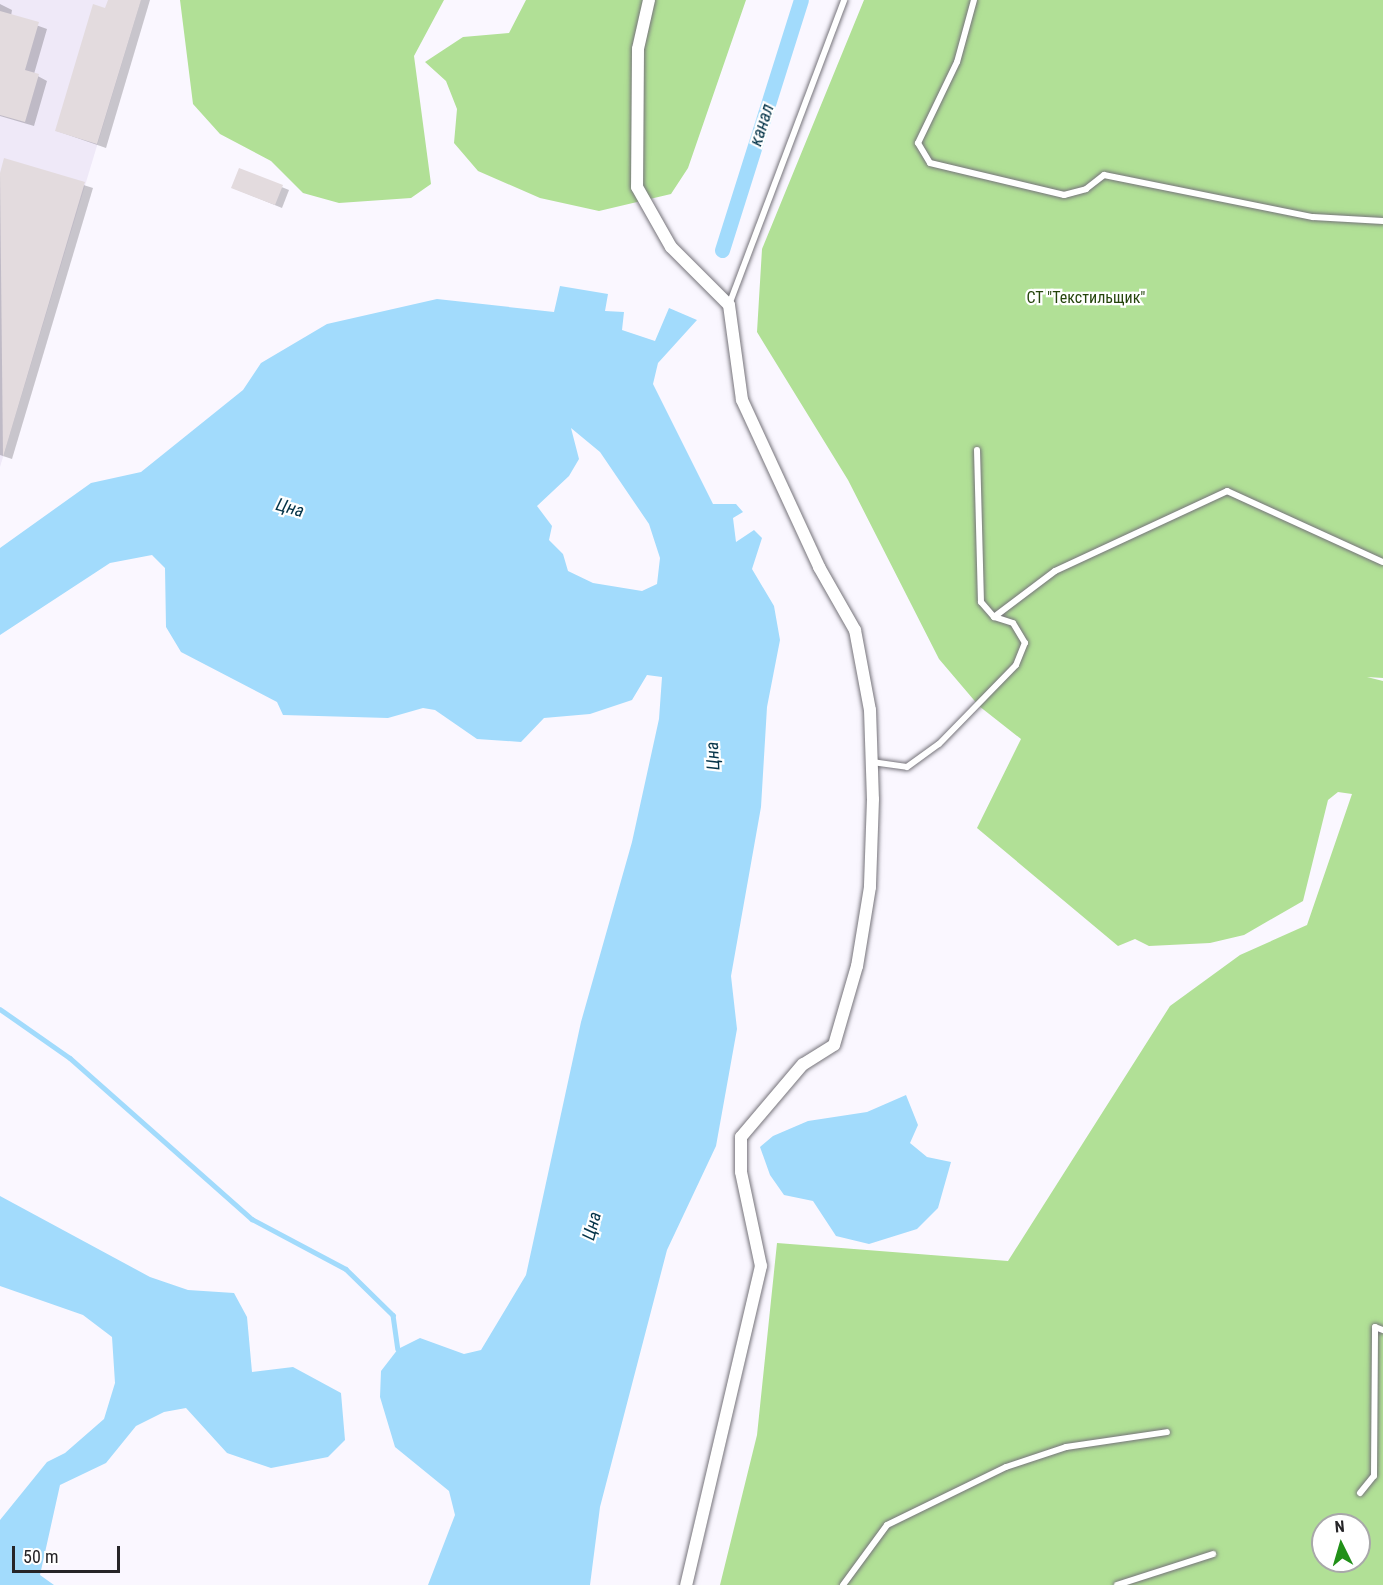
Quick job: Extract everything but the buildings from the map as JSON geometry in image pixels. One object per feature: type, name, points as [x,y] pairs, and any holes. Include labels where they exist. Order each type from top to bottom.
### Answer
[{"type":"street","points":[[649,0],[638,49],[637,187],[671,247],[729,305],[742,400],[819,567],[855,630],[870,710],[872,762],[870,887],[857,966],[834,1045],[803,1064],[741,1137],[741,1172],[761,1266],[686,1585]]},
{"type":"lane","points":[[729,305],[844,0]]},
{"type":"lane","points":[[974,0],[957,62],[918,143],[930,163],[1064,195],[1086,189],[1104,175],[1313,217],[1383,221]]},
{"type":"lane","points":[[872,762],[907,767],[939,744],[1016,665],[1025,644],[1013,623],[994,617],[981,602],[977,450]]},
{"type":"lane","points":[[994,617],[1055,571],[1227,491],[1383,562]]},
{"type":"lane","points":[[1360,1493],[1374,1476],[1375,1327],[1383,1330]]},
{"type":"lane","points":[[843,1585],[887,1525],[1006,1467],[1065,1447],[1167,1432]]},
{"type":"lane","points":[[1117,1585],[1213,1554]]},
{"type":"shaded area","points":[[0,0],[141,0],[0,467]]},
{"type":"green space","points":[[180,0],[444,0],[414,56],[431,184],[411,198],[339,203],[303,193],[271,161],[220,134],[193,104]]},
{"type":"green space","points":[[526,0],[746,0],[688,168],[671,194],[599,211],[540,198],[478,171],[454,143],[457,109],[446,81],[425,62],[463,37],[509,33]]},
{"type":"green space","name":"СТ \"Текстильщик\"","points":[[864,0],[1383,0],[1383,678],[1367,677],[1383,681],[1383,1585],[720,1585],[757,1435],[777,1243],[1008,1261],[1170,1006],[1240,955],[1307,925],[1352,794],[1338,792],[1328,800],[1303,901],[1244,935],[1210,943],[1149,946],[1135,939],[1118,946],[977,828],[1021,739],[979,706],[939,659],[848,480],[757,332],[762,249]]},
{"type":"water","name":"Цна","points":[[560,286],[608,294],[605,311],[624,312],[622,330],[655,341],[669,308],[697,320],[658,363],[653,384],[713,504],[736,504],[743,512],[733,518],[736,542],[754,530],[762,538],[752,569],[774,606],[780,640],[767,707],[761,807],[731,976],[737,1029],[716,1146],[667,1250],[600,1507],[590,1585],[428,1585],[455,1515],[449,1491],[395,1447],[380,1397],[381,1371],[398,1349],[420,1338],[464,1354],[481,1350],[526,1275],[581,1022],[632,842],[659,719],[662,677],[647,675],[632,700],[590,714],[544,718],[521,742],[477,739],[435,710],[423,708],[388,718],[283,715],[277,702],[181,652],[166,627],[165,568],[152,555],[110,563],[0,635],[0,548],[91,483],[141,472],[243,390],[261,363],[327,324],[437,299],[554,312]],"holes":[[[571,428],[600,452],[649,524],[660,558],[657,584],[642,591],[593,583],[568,571],[563,554],[549,540],[552,526],[537,506],[569,476],[579,459]]]},
{"type":"water","points":[[906,1095],[918,1125],[910,1143],[927,1157],[951,1162],[938,1208],[917,1229],[869,1244],[836,1236],[813,1201],[784,1195],[770,1175],[760,1147],[773,1136],[808,1121],[867,1112]]},
{"type":"water","points":[[0,1196],[150,1277],[188,1290],[234,1293],[247,1317],[252,1372],[293,1367],[341,1393],[345,1440],[328,1457],[271,1468],[227,1453],[186,1408],[164,1412],[136,1426],[106,1463],[60,1485],[40,1575],[54,1585],[0,1585],[0,1520],[47,1462],[65,1453],[104,1419],[115,1383],[112,1337],[83,1315],[0,1286]]},
{"type":"waterway","name":"канал","points":[[722,250],[801,0]]},
{"type":"waterway","points":[[0,1009],[70,1058],[252,1219],[346,1269],[393,1315],[398,1349]]}]
